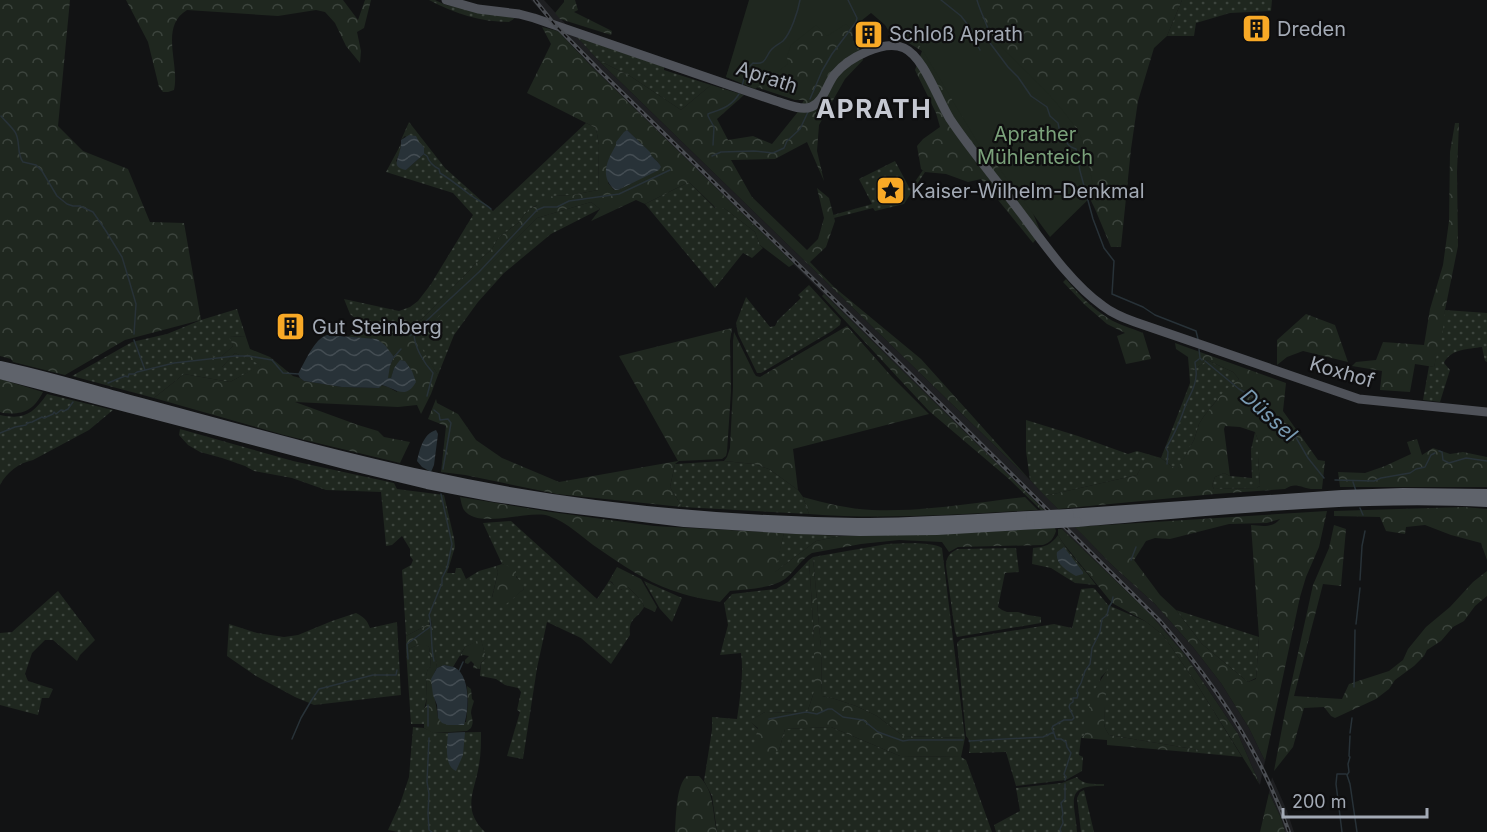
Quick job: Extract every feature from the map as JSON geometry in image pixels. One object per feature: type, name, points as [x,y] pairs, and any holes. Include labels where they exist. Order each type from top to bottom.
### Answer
[{"type":"highway","points":[[0,366],[18,374],[427,484],[496,493],[593,512],[719,525],[860,531],[937,530],[1035,520],[1258,504],[1341,503],[1487,494]]},
{"type":"highway","points":[[0,374],[18,374]]},
{"type":"highway","points":[[1426,497],[1487,502]]},
{"type":"main road","name":"Aprath","points":[[446,0],[478,9],[527,16],[796,107],[815,105],[836,73],[852,59],[890,45],[906,49],[918,59],[956,127],[1075,282],[1093,299],[1116,314],[1197,343]]},
{"type":"main road","name":"Koxhof","points":[[1197,343],[1359,399],[1487,412]]},
{"type":"shaded area","points":[[531,0],[544,0],[598,60],[1030,480],[1112,565],[1155,604],[1221,683],[1249,728],[1265,761],[1260,785],[1238,734],[1185,655],[1150,614],[591,66]]},
{"type":"shaded area","points":[[1272,777],[1294,832],[1285,832],[1269,793]]},
{"type":"green space","points":[[0,0],[70,0],[58,126],[83,151],[128,169],[150,222],[184,223],[201,320],[125,340],[65,375],[13,362],[11,359],[0,356]]},
{"type":"green space","points":[[126,0],[343,0],[358,20],[365,0],[371,0],[364,28],[357,32],[361,51],[360,63],[346,46],[335,23],[325,12],[316,10],[278,16],[187,10],[179,17],[172,36],[174,90],[163,92],[159,87],[148,42]]},
{"type":"green space","points":[[429,0],[515,18],[509,22],[498,22],[478,18],[458,13]]},
{"type":"green space","points":[[564,0],[575,0],[578,10],[574,12],[612,31],[611,35],[560,19],[555,13]]},
{"type":"green space","name":"Aprather Mühlenteich","points":[[749,0],[976,0],[985,25],[993,38],[1050,95],[1077,130],[1085,149],[1095,193],[1050,237],[978,143],[920,46],[908,37],[891,35],[885,25],[871,13],[851,29],[846,24],[827,36],[816,25],[791,45],[787,56],[788,64],[755,89],[726,77]]},
{"type":"green space","points":[[752,0],[1182,0],[1167,36],[1154,48],[1138,101],[1121,247],[1111,247],[1075,168],[1032,211],[1041,233],[1033,243],[981,179],[968,182],[946,174],[925,172],[921,169],[917,146],[940,127],[936,113],[915,70],[922,51],[900,38],[882,12],[851,11],[853,40],[861,50],[863,60],[845,79],[819,125],[817,151],[824,181],[807,142],[775,159],[731,160],[752,197],[807,250],[818,239],[824,218],[817,188],[829,198],[835,221],[826,247],[810,262],[834,287],[921,359],[1030,480],[598,60],[630,76],[681,110],[711,85],[744,95],[717,119],[728,140],[753,136],[772,144],[797,113],[804,100],[795,100],[726,77]]},
{"type":"green space","points":[[1182,0],[1272,0],[1271,11],[1230,13],[1196,23],[1194,36],[1167,36]]},
{"type":"green space","points":[[542,27],[558,31],[794,264],[789,267],[760,245],[755,232],[724,208],[716,208],[689,182],[645,204],[636,200],[591,221],[600,209],[591,202],[537,218],[416,339],[438,375],[421,414],[417,405],[398,407],[295,402],[378,431],[384,437],[410,442],[400,463],[284,435],[154,398],[184,374],[230,382],[261,365],[235,353],[222,367],[190,366],[190,358],[196,352],[220,358],[233,346],[229,336],[246,337],[250,349],[270,357],[293,376],[304,381],[342,387],[379,388],[381,385],[397,392],[394,368],[391,379],[387,378],[394,357],[377,339],[348,337],[372,321],[377,325],[390,323],[399,335],[404,336],[414,323],[422,319],[492,249],[498,238],[518,223],[540,199],[598,190],[599,145],[596,128],[527,93],[551,44]],"holes":[[[627,130],[659,163],[660,168],[614,190],[608,183],[610,157]]]},
{"type":"green space","points":[[577,37],[711,85],[681,110],[630,76],[598,60]]},
{"type":"green space","points":[[409,122],[445,168],[493,211],[586,123],[596,128],[599,145],[598,190],[553,196],[528,210],[518,223],[498,238],[492,249],[422,319],[414,323],[404,336],[372,321],[364,326],[350,314],[344,299],[399,311],[410,307],[418,301],[431,284],[473,215],[453,193],[386,172],[401,144],[396,161],[406,170],[424,154],[405,136],[401,140]]},
{"type":"green space","points":[[1455,123],[1459,123],[1458,246],[1434,367],[1415,364],[1410,392],[1380,390],[1382,371],[1352,366],[1356,362],[1376,360],[1383,342],[1424,345],[1430,309],[1443,265],[1449,221],[1450,152]]},
{"type":"green space","points":[[895,161],[910,189],[923,170],[925,172],[904,204],[875,211],[873,208],[834,218],[833,215],[872,204],[859,179]]},
{"type":"green space","points":[[689,182],[715,208],[724,208],[755,232],[763,248],[752,258],[743,253],[715,288],[645,204]]},
{"type":"green space","points":[[591,202],[600,209],[551,234],[504,273],[478,302],[454,335],[438,375],[415,339],[537,218]]},
{"type":"green space","points":[[1066,279],[1102,314],[1116,323],[1143,333],[1151,359],[1126,364],[1117,336],[1125,333],[1107,324],[1085,305],[1063,282]]},
{"type":"green space","points":[[809,285],[841,320],[840,325],[761,373],[757,373],[738,334],[736,323],[746,297],[770,327],[775,326],[778,320],[801,298],[798,295]]},
{"type":"green space","points":[[824,294],[1044,510],[1041,510],[1009,479],[929,411],[822,296]]},
{"type":"green space","points":[[237,309],[246,337],[230,336],[233,346],[220,358],[222,367],[235,353],[262,365],[230,382],[184,374],[154,398],[72,376],[132,342],[167,334]]},
{"type":"green space","points":[[1445,310],[1487,313],[1487,362],[1482,347],[1455,352],[1444,363],[1450,370],[1440,402],[1423,400],[1429,366],[1434,367]]},
{"type":"green space","points":[[1306,314],[1335,325],[1348,362],[1303,351],[1287,357],[1277,365],[1277,340]]},
{"type":"green space","points":[[847,326],[892,377],[929,414],[793,449],[798,490],[769,469],[754,464],[724,461],[730,448],[734,332],[754,373],[760,377]]},
{"type":"green space","points":[[732,328],[731,391],[726,456],[722,459],[679,461],[675,464],[670,487],[682,507],[557,494],[441,472],[446,426],[428,419],[436,399],[437,403],[458,414],[476,440],[502,458],[559,482],[678,461],[619,356]]},
{"type":"green space","points":[[1175,343],[1286,383],[1283,411],[1318,460],[1325,461],[1322,489],[1295,485],[1285,489],[1058,509],[1045,496],[1137,475],[1146,457],[1161,458],[1174,468],[1178,468],[1204,416],[1225,390],[1239,379],[1233,372],[1207,360],[1194,370],[1189,369],[1188,357],[1176,349]],"holes":[[[1225,426],[1240,427],[1255,432],[1258,440],[1260,486],[1214,489],[1212,485],[1215,477],[1224,473],[1230,476]]]},
{"type":"green space","points":[[1207,360],[1233,372],[1239,379],[1204,416],[1178,469],[1161,458],[1190,383],[1189,369],[1194,370]]},
{"type":"green space","points":[[0,379],[43,392],[31,408],[22,412],[3,413],[0,412]]},
{"type":"green space","points":[[47,394],[113,410],[89,430],[18,466],[6,476],[0,485],[0,415],[16,417],[27,414]]},
{"type":"green space","points":[[1026,420],[1128,454],[1137,451],[1161,458],[1146,458],[1137,475],[1045,496],[1030,480],[1026,451]]},
{"type":"green space","points":[[180,429],[293,461],[394,483],[397,489],[444,495],[455,547],[447,573],[455,573],[456,568],[461,568],[466,579],[479,571],[496,566],[498,572],[492,597],[505,604],[524,589],[509,568],[502,564],[483,523],[511,521],[597,599],[609,581],[621,590],[628,587],[642,601],[644,607],[632,621],[630,635],[611,664],[581,638],[547,622],[537,668],[523,759],[507,756],[520,712],[517,710],[521,692],[518,688],[505,685],[496,679],[480,676],[481,663],[486,658],[481,640],[465,647],[453,667],[444,665],[437,668],[431,620],[429,624],[406,636],[402,570],[411,565],[413,560],[410,556],[410,549],[402,536],[392,545],[386,546],[381,492],[326,490],[292,478],[254,471],[200,452],[188,445],[179,435]]},
{"type":"green space","points":[[1255,432],[1258,440],[1260,486],[1214,489],[1212,485],[1215,477],[1224,473],[1230,476],[1252,478],[1251,450]]},
{"type":"green space","points":[[1417,439],[1422,455],[1433,448],[1450,454],[1463,452],[1487,457],[1487,487],[1340,487],[1338,472],[1365,473],[1385,466],[1411,454],[1407,442]]},
{"type":"green space","points":[[724,461],[754,464],[769,469],[798,490],[809,514],[682,507],[670,487],[675,464]]},
{"type":"green space","points":[[460,497],[654,526],[784,533],[775,572],[816,541],[841,536],[1055,528],[1056,531],[1051,540],[1043,545],[958,547],[949,552],[942,542],[899,540],[812,553],[785,579],[772,585],[730,591],[720,602],[683,594],[652,582],[593,545],[569,526],[549,516],[530,515],[492,519],[471,516],[464,510]]},
{"type":"green space","points":[[803,497],[855,508],[910,510],[1025,497],[1038,510],[924,516],[838,516],[809,514]]},
{"type":"green space","points":[[1464,507],[1487,509],[1487,560],[1481,543],[1425,525],[1406,527],[1405,534],[1386,531],[1380,517],[1334,516],[1334,511]]},
{"type":"green space","points":[[1327,511],[1319,547],[1300,597],[1265,761],[1249,728],[1221,683],[1193,647],[1155,604],[1075,527]],"holes":[[[1280,519],[1267,526],[1251,525],[1259,637],[1256,679],[1248,682],[1202,644],[1176,610],[1160,595],[1134,560],[1146,541],[1155,538],[1170,539],[1229,524],[1267,523]]]},
{"type":"green space","points":[[1334,525],[1346,529],[1341,586],[1323,584],[1294,696],[1342,699],[1349,684],[1389,671],[1403,660],[1408,649],[1426,627],[1487,571],[1487,596],[1475,606],[1464,621],[1453,627],[1441,641],[1427,650],[1414,666],[1395,680],[1389,689],[1376,699],[1335,718],[1324,707],[1304,708],[1293,747],[1274,771],[1313,585],[1329,548]]},
{"type":"green space","points":[[1058,529],[1062,529],[1150,614],[1185,655],[1238,734],[1260,785],[1163,635],[1145,621],[1112,603],[1063,543],[1058,535]]},
{"type":"green space","points":[[784,533],[841,536],[816,541],[774,573]]},
{"type":"green space","points":[[1058,535],[1096,585],[1075,583],[1051,568],[1032,564],[1033,548],[1047,545]]},
{"type":"green space","points":[[887,544],[923,544],[942,548],[965,738],[903,736],[877,716],[856,706],[822,696],[821,647],[813,557]]},
{"type":"green space","points":[[1016,548],[1019,572],[1005,573],[998,607],[1007,612],[1041,617],[1041,623],[957,637],[946,566],[949,555],[958,549]]},
{"type":"green space","points":[[813,557],[821,647],[822,696],[856,706],[877,716],[903,736],[965,738],[961,757],[900,756],[831,727],[785,729],[779,750],[767,757],[753,748],[758,728],[749,721],[765,712],[807,713],[814,692],[814,637],[809,560]]},
{"type":"green space","points":[[809,560],[814,638],[814,692],[807,713],[765,712],[750,721],[779,750],[785,729],[831,727],[900,756],[961,757],[966,760],[992,832],[717,832],[712,796],[704,781],[712,717],[737,719],[742,678],[741,653],[720,655],[728,625],[724,603],[732,594],[776,589],[788,582]]},
{"type":"green space","points":[[502,564],[516,569],[516,577],[521,581],[524,589],[505,605],[492,598],[498,572],[496,566]]},
{"type":"green space","points":[[617,567],[641,579],[657,607],[655,612],[644,607],[642,601],[628,587],[616,589],[609,581]]},
{"type":"green space","points":[[644,581],[682,598],[672,622],[660,609]]},
{"type":"green space","points":[[1093,588],[1108,605],[1145,621],[1163,635],[1242,757],[1199,753],[1199,750],[1109,735],[1104,723],[1106,672],[1101,677],[1085,734],[1081,738],[1079,755],[1083,757],[1082,771],[1066,780],[1016,786],[1006,752],[969,753],[970,744],[966,736],[957,643],[961,639],[1054,624],[1072,628],[1081,589]]},
{"type":"green space","points":[[58,591],[95,640],[77,661],[53,640],[45,640],[32,653],[25,674],[28,681],[53,689],[49,698],[42,698],[38,715],[0,705],[0,633],[12,632]]},
{"type":"green space","points":[[1176,610],[1259,637],[1256,678],[1248,682],[1202,644]]},
{"type":"green space","points":[[356,613],[365,619],[370,628],[397,622],[401,695],[314,705],[256,676],[227,656],[229,624],[257,633],[284,637],[298,635]]},
{"type":"green space","points":[[429,624],[433,628],[437,668],[433,685],[438,718],[466,722],[467,686],[471,689],[474,701],[471,711],[472,724],[467,731],[433,733],[424,728],[424,709],[427,697],[426,676],[428,668],[431,667],[429,647],[421,645],[406,650],[406,636]]},
{"type":"green space","points":[[481,639],[486,658],[481,663],[480,669],[473,668],[474,664],[471,661],[468,664],[465,663],[469,656],[460,656],[465,647]]},
{"type":"green space","points":[[420,644],[429,647],[431,667],[428,668],[426,676],[427,698],[424,724],[411,724],[406,650]]},
{"type":"green space","points":[[1109,667],[1104,723],[1109,735],[1199,750],[1199,753],[1107,745],[1107,740],[1081,738],[1085,734],[1082,729],[1095,689]]},
{"type":"green space","points":[[413,727],[424,728],[434,733],[481,732],[480,761],[472,808],[473,815],[485,832],[388,830],[409,777]]},
{"type":"green space","points":[[687,776],[699,776],[708,789],[717,832],[675,832],[679,794],[683,780]]},
{"type":"green space","points":[[1077,777],[1086,783],[1104,784],[1104,786],[1082,788],[1074,797],[1077,832],[996,832],[994,825],[1020,811],[1016,788],[1062,783]]},
{"type":"green space","points":[[1084,790],[1094,832],[1081,832],[1077,798]]},
{"type":"green space","points":[[1269,793],[1281,818],[1285,832],[1260,832]]},
{"type":"water","points":[[627,130],[650,152],[661,167],[615,190],[607,179],[606,168],[616,142]]},
{"type":"water","points":[[409,135],[416,136],[424,147],[424,154],[406,170],[398,167],[397,163],[401,140]]},
{"type":"water","points":[[327,335],[377,339],[394,357],[388,378],[391,378],[400,360],[405,361],[416,382],[408,391],[400,392],[382,385],[379,388],[342,387],[304,381],[298,374],[314,346]]},
{"type":"water","points":[[436,430],[438,434],[431,472],[417,461],[425,438]]},
{"type":"water","points":[[1064,547],[1083,574],[1076,576],[1059,563],[1057,552]]},
{"type":"water","points":[[444,665],[460,671],[466,685],[468,702],[464,725],[448,725],[442,723],[438,718],[431,679],[437,668]]},
{"type":"water","points":[[465,732],[463,755],[456,771],[448,760],[448,733]]},
{"type":"waterway","points":[[742,86],[749,67],[753,63],[763,62],[772,49],[789,33],[800,0]]},
{"type":"waterway","points":[[810,99],[832,54],[856,22],[857,18],[848,0]]},
{"type":"waterway","points":[[941,0],[961,16],[971,29],[980,50]]},
{"type":"waterway","name":"Düssel","points":[[977,0],[990,43],[1031,96],[1047,107],[1050,116],[1058,123],[1066,136],[1068,144],[1076,149],[1093,219],[1104,248],[1114,261],[1112,294],[1143,307],[1155,315],[1196,331],[1198,339]]},
{"type":"waterway","points":[[713,145],[714,127],[708,114],[729,105],[739,94]]},
{"type":"waterway","points":[[712,156],[721,152],[773,153],[784,148],[787,141],[800,129],[808,112]]},
{"type":"waterway","points":[[1,116],[17,136],[23,162],[36,165],[57,196],[67,204],[80,206],[93,212],[122,257],[136,304],[134,334]]},
{"type":"waterway","points":[[424,154],[439,169],[440,173],[491,209]]},
{"type":"waterway","points":[[410,336],[479,272],[537,210],[544,207],[557,207],[569,201],[619,194],[670,170]]},
{"type":"waterway","points":[[414,333],[420,354],[433,373],[427,396]]},
{"type":"waterway","points":[[134,340],[145,370]]},
{"type":"waterway","points":[[394,357],[401,349]]},
{"type":"waterway","name":"Düssel","points":[[1199,349],[1202,360]]},
{"type":"waterway","points":[[108,383],[125,376],[128,377],[129,374],[174,363],[235,356],[272,360],[283,373],[299,374]]},
{"type":"waterway","points":[[1167,464],[1166,448],[1194,387],[1195,362],[1199,359]]},
{"type":"waterway","name":"Düssel","points":[[1205,361],[1239,389],[1257,400],[1280,424],[1291,429],[1308,458],[1324,478]]},
{"type":"waterway","points":[[0,433],[26,425],[54,412],[56,414],[61,410],[64,411],[73,402]]},
{"type":"waterway","points":[[434,410],[439,414],[440,420],[448,419],[451,423],[443,469]]},
{"type":"waterway","name":"Düssel","points":[[1439,451],[1442,452],[1443,460],[1449,463],[1466,458],[1487,461]]},
{"type":"waterway","name":"Düssel","points":[[1335,480],[1374,481],[1410,473],[1425,467],[1431,455],[1435,453]]},
{"type":"waterway","points":[[1353,482],[1356,491]]},
{"type":"waterway","points":[[434,661],[429,615],[447,568],[452,544],[441,494]]},
{"type":"waterway","points":[[1360,508],[1363,515]]},
{"type":"waterway","points":[[1360,580],[1365,531]]},
{"type":"waterway","points":[[1131,560],[1136,547]]},
{"type":"waterway","points":[[1356,624],[1360,588]]},
{"type":"waterway","points":[[1065,780],[1064,774],[1071,753],[1066,742],[1056,739],[1052,728],[1064,720],[1074,718],[1069,707],[1073,698],[1077,698],[1077,690],[1090,664],[1092,648],[1100,632],[1102,619],[1107,615],[1113,597]]},
{"type":"waterway","points":[[408,659],[407,644],[430,627]]},
{"type":"waterway","points":[[1354,687],[1355,630]]},
{"type":"waterway","points":[[459,671],[463,662]]},
{"type":"waterway","points":[[292,739],[301,718],[319,689],[373,675],[396,675],[397,670]]},
{"type":"waterway","points":[[428,705],[428,726]]},
{"type":"waterway","points":[[769,719],[806,712],[817,714],[832,709],[843,717],[863,720],[878,732],[903,741],[963,740]]},
{"type":"waterway","points":[[1350,733],[1352,718]]},
{"type":"waterway","points":[[969,741],[1043,737],[1054,732]]},
{"type":"waterway","points":[[1350,736],[1347,775],[1357,832]]},
{"type":"waterway","points":[[429,738],[427,782],[429,830],[432,832]]},
{"type":"waterway","points":[[1342,832],[1336,784],[1337,774],[1346,774]]},
{"type":"waterway","points":[[1061,832],[1063,823],[1061,803],[1065,799],[1065,784]]},
{"type":"railway","points":[[535,0],[555,25],[600,71],[1160,621],[1199,669],[1235,720],[1265,775],[1289,832]]},
{"type":"place","name":"Dreden","points":[[1256,29]]},
{"type":"place","name":"Schloß Aprath","points":[[868,34]]},
{"type":"place","name":"Kaiser-Wilhelm-Denkmal","points":[[890,191]]},
{"type":"place","name":"Gut Steinberg","points":[[291,327]]},
{"type":"district","name":"APRATH","points":[[874,108]]}]
